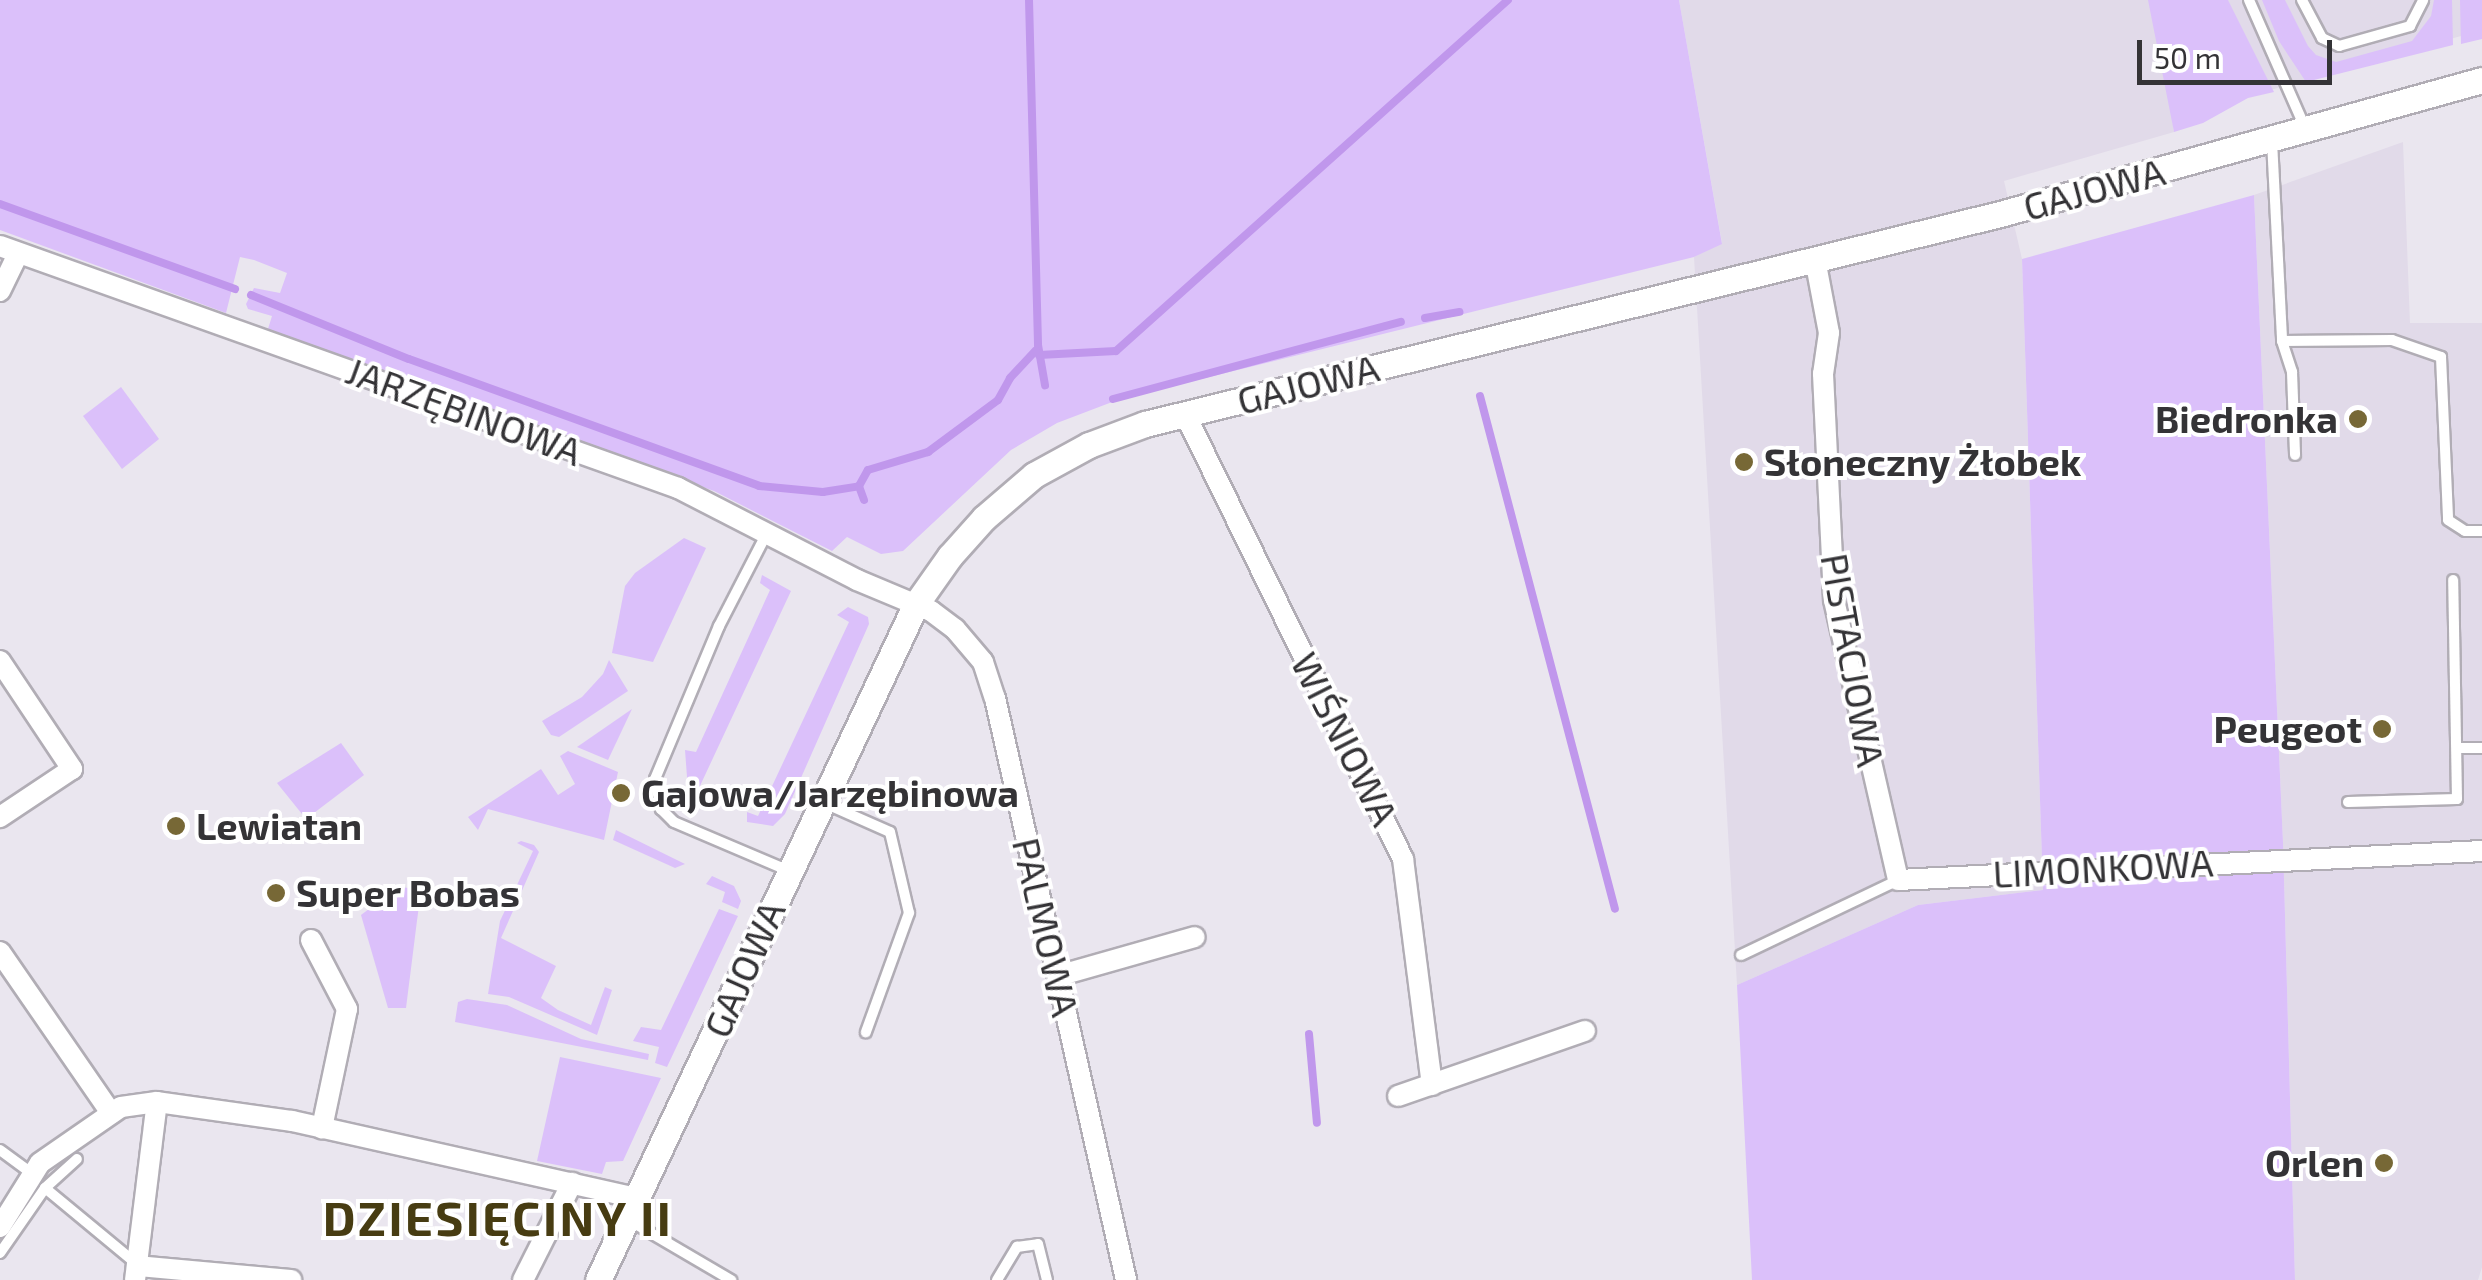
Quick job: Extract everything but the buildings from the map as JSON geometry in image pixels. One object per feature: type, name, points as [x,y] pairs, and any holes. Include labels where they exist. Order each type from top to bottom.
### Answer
[{"type":"street","name":"GAJOWA","points":[[598,1280],[916,604],[973,530],[1034,475],[1115,434],[1185,414],[1815,260],[2307,131],[2482,80]]},
{"type":"street","points":[[0,291],[9,250]]},
{"type":"street","name":"JARZĘBINOWA","points":[[9,250],[678,488],[847,575],[916,604]]},
{"type":"street","name":"PISTACJOWA","points":[[1815,260],[1830,332],[1823,374],[1834,600],[1898,880]]},
{"type":"street","name":"WIŚNIOWA","points":[[1185,414],[1403,859],[1432,1086]]},
{"type":"street","name":"PALMOWA","points":[[916,604],[955,629],[975,650],[988,674],[1126,1280]]},
{"type":"street","points":[[0,661],[72,769],[0,817]]},
{"type":"street","name":"LIMONKOWA","points":[[1898,880],[2482,851]]},
{"type":"street","points":[[1058,976],[1195,936]]},
{"type":"street","points":[[311,940],[347,1009],[322,1128]]},
{"type":"street","points":[[0,952],[111,1113]]},
{"type":"street","points":[[1398,1096],[1585,1031]]},
{"type":"street","points":[[0,1226],[40,1182],[40,1163],[96,1128],[111,1113],[157,1102],[322,1128],[572,1183],[632,1209]]},
{"type":"street","points":[[157,1102],[137,1273],[291,1280]]},
{"type":"street","points":[[523,1280],[572,1183]]},
{"type":"lane","points":[[2249,0],[2307,131]]},
{"type":"lane","points":[[2302,0],[2322,38],[2338,46],[2410,26],[2424,0]]},
{"type":"lane","points":[[2272,140],[2282,341],[2292,372],[2296,455]]},
{"type":"lane","points":[[2282,341],[2392,340],[2441,357],[2448,520],[2465,531],[2482,532]]},
{"type":"lane","points":[[768,531],[719,626],[655,779],[661,809],[674,822],[788,871]]},
{"type":"lane","points":[[2348,802],[2457,799],[2453,580]]},
{"type":"lane","points":[[2456,748],[2482,748]]},
{"type":"lane","points":[[821,801],[890,832],[909,913],[866,1032]]},
{"type":"lane","name":"LIMONKOWA","points":[[1741,955],[1898,880]]},
{"type":"lane","points":[[0,1150],[137,1273]]},
{"type":"lane","points":[[0,1253],[40,1182],[77,1159]]},
{"type":"lane","points":[[632,1209],[731,1280]]},
{"type":"lane","points":[[998,1280],[1016,1247],[1038,1244],[1047,1280]]},
{"type":"shaded area","points":[[0,0],[1679,0],[1722,244],[1694,257],[1120,399],[1057,423],[1011,450],[903,551],[881,554],[847,537],[832,551],[714,491],[268,329],[272,316],[248,309],[246,304],[254,288],[280,293],[287,273],[254,260],[240,257],[226,313],[0,230]]},
{"type":"shaded area","points":[[1679,0],[2482,0],[2482,30],[2172,118],[2174,132],[2004,181],[2022,259],[2043,890],[1918,905],[1737,985],[1694,257],[1722,243]]},
{"type":"shaded area","points":[[2148,0],[2228,0],[2274,92],[2248,98],[2203,123],[2174,132]]},
{"type":"shaded area","points":[[2262,0],[2285,0],[2308,46],[2316,55],[2336,62],[2412,41],[2431,16],[2434,0],[2452,0],[2453,45],[2306,82],[2279,41]]},
{"type":"shaded area","points":[[2460,0],[2482,0],[2482,39],[2461,44]]},
{"type":"shaded area","points":[[2403,142],[2410,323],[2482,323],[2482,1267],[2478,1280],[2295,1280],[2283,842],[2254,195]]},
{"type":"shaded area","points":[[2254,195],[2283,842],[2295,1280],[1752,1280],[1737,985],[1918,905],[2043,890],[2022,259]]},
{"type":"shaded area","points":[[121,387],[159,439],[122,469],[83,416]]},
{"type":"shaded area","points":[[684,538],[706,548],[653,662],[612,653],[625,586],[635,573]]},
{"type":"shaded area","points":[[762,575],[791,591],[699,788],[705,792],[702,800],[687,777],[685,750],[696,752],[770,590],[760,583]]},
{"type":"shaded area","points":[[848,607],[868,617],[869,624],[785,814],[773,826],[747,822],[747,812],[758,816],[849,622],[837,615]]},
{"type":"shaded area","points":[[609,660],[628,691],[559,737],[551,735],[542,721],[582,697],[603,674]]},
{"type":"shaded area","points":[[632,709],[608,760],[577,747]]},
{"type":"shaded area","points":[[341,743],[364,775],[306,819],[277,783]]},
{"type":"shaded area","points":[[568,751],[618,772],[604,840],[488,809],[478,830],[468,817],[541,769],[558,795],[575,784],[560,756]]},
{"type":"shaded area","points":[[616,830],[685,864],[675,868],[613,840]]},
{"type":"shaded area","points":[[517,843],[534,845],[539,852],[501,938],[556,966],[541,998],[558,1010],[591,1025],[605,987],[612,990],[597,1035],[509,997],[488,994],[500,921],[533,851]]},
{"type":"shaded area","points":[[712,876],[734,886],[741,901],[738,909],[722,902],[725,892],[706,884]]},
{"type":"shaded area","points":[[398,887],[421,889],[406,1008],[388,1008],[361,915]]},
{"type":"shaded area","points":[[719,909],[738,916],[667,1067],[655,1063],[659,1047],[633,1041],[641,1027],[661,1030]]},
{"type":"shaded area","points":[[467,999],[507,1005],[581,1039],[649,1054],[648,1060],[455,1022],[458,1002]]},
{"type":"shaded area","points":[[560,1057],[661,1078],[623,1161],[606,1162],[602,1174],[537,1161]]},
{"type":"waterway","points":[[1029,0],[1038,345],[1045,385]]},
{"type":"waterway","points":[[1039,355],[1116,351],[1508,0]]},
{"type":"waterway","points":[[0,204],[235,289]]},
{"type":"waterway","points":[[251,295],[409,359],[759,486],[823,492],[859,486]]},
{"type":"waterway","points":[[1425,318],[1459,312]]},
{"type":"waterway","points":[[1113,399],[1401,322]]},
{"type":"waterway","points":[[864,500],[859,486],[868,470],[928,452],[998,400],[1010,378],[1036,350]]},
{"type":"waterway","points":[[1480,396],[1615,909]]},
{"type":"waterway","points":[[1309,1034],[1317,1123]]},
{"type":"place","name":"Biedronka","points":[[2358,419]]},
{"type":"place","name":"Słoneczny Żłobek","points":[[1744,462]]},
{"type":"place","name":"Peugeot","points":[[2382,729]]},
{"type":"place","name":"Gajowa/Jarzębinowa","points":[[621,793]]},
{"type":"place","name":"Lewiatan","points":[[176,826]]},
{"type":"place","name":"Super Bobas","points":[[276,893]]},
{"type":"place","name":"Orlen","points":[[2384,1163]]},
{"type":"district","name":"DZIESIĘCINY II","points":[[498,1218]]}]
